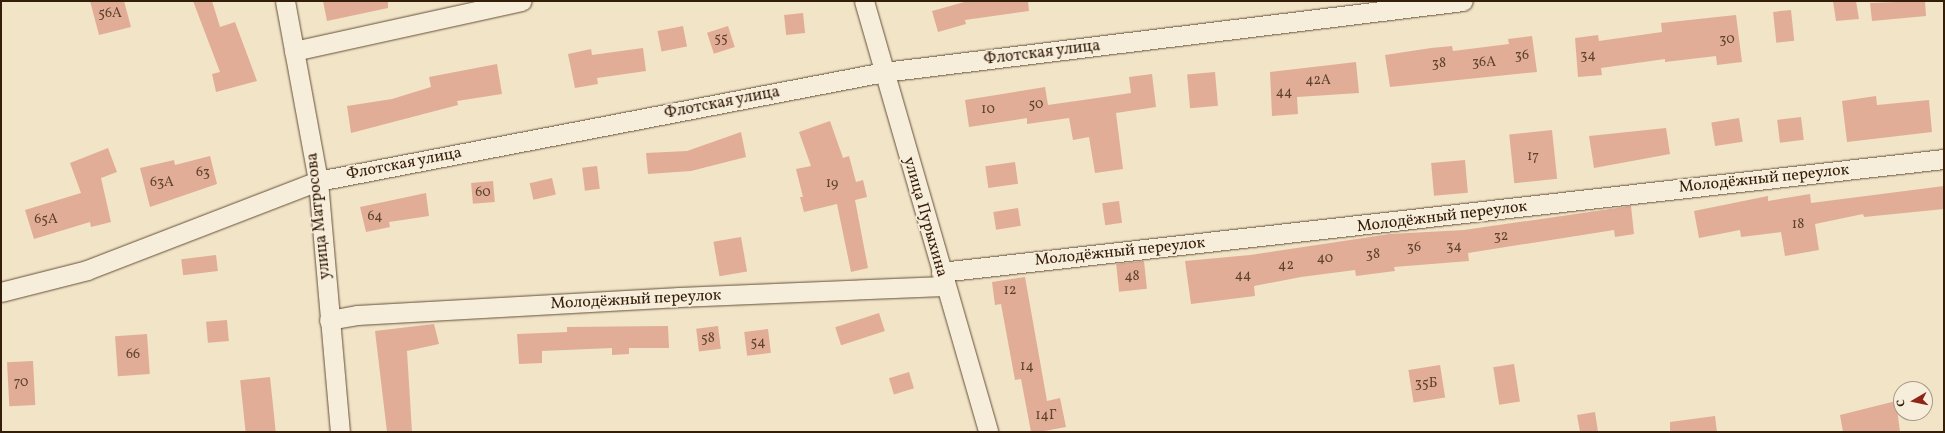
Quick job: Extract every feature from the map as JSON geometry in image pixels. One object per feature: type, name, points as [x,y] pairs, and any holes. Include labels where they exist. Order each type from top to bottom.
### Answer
[{"type":"street","name":"улица Матросова","points":[[285,1],[318,181],[340,432]]},
{"type":"street","points":[[294,51],[522,1]]},
{"type":"street","name":"улица Пурыхина","points":[[864,1],[942,279],[988,432]]},
{"type":"street","name":"Флотская улица","points":[[1,292],[87,270],[318,181],[884,72],[1463,1]]},
{"type":"street","name":"Молодёжный переулок","points":[[329,320],[357,315],[671,297],[942,279],[1944,159]]},
{"type":"building","points":[[90,1],[124,1],[131,27],[99,35]]},
{"type":"building","points":[[193,1],[212,1],[220,27],[235,22],[257,81],[216,92],[212,74],[220,72]]},
{"type":"building","points":[[323,1],[388,1],[388,8],[327,21]]},
{"type":"building","points":[[968,1],[1028,1],[1029,11],[965,20],[966,24],[938,32],[932,11]]},
{"type":"building","points":[[1833,1],[1856,1],[1859,19],[1836,21]]},
{"type":"building","points":[[1925,1],[1926,16],[1872,21],[1870,3]]},
{"type":"building","points":[[1791,10],[1794,41],[1776,43],[1773,12]]},
{"type":"building","points":[[803,13],[805,33],[786,35],[784,15]]},
{"type":"building","points":[[1736,15],[1742,62],[1717,65],[1716,56],[1665,62],[1665,59],[1601,68],[1602,75],[1578,77],[1575,38],[1598,35],[1599,41],[1662,32],[1661,23]]},
{"type":"building","points":[[683,26],[687,47],[661,52],[657,31]]},
{"type":"building","points":[[728,26],[735,47],[714,54],[707,33]]},
{"type":"building","points":[[1532,36],[1537,72],[1390,87],[1385,55],[1452,46],[1453,51],[1509,44],[1508,39]]},
{"type":"building","points":[[643,48],[646,71],[597,78],[598,84],[575,88],[568,54],[591,49],[592,55]]},
{"type":"building","points":[[1356,62],[1359,93],[1297,97],[1298,114],[1272,116],[1270,72]]},
{"type":"building","points":[[497,64],[502,94],[457,101],[458,105],[351,133],[347,106],[392,99],[431,87],[429,77]]},
{"type":"building","points":[[1215,72],[1218,106],[1190,108],[1187,74]]},
{"type":"building","points":[[1152,74],[1156,107],[1116,113],[1123,169],[1095,173],[1089,137],[1073,140],[1069,118],[1027,124],[1027,118],[969,127],[965,100],[1045,87],[1048,105],[1131,93],[1129,77]]},
{"type":"building","points":[[1876,96],[1877,105],[1929,100],[1932,132],[1847,142],[1842,101]]},
{"type":"building","points":[[1801,117],[1804,140],[1780,143],[1777,120]]},
{"type":"building","points":[[1739,118],[1743,142],[1715,146],[1711,122]]},
{"type":"building","points":[[830,121],[843,158],[849,156],[856,182],[863,180],[867,197],[855,200],[868,268],[851,272],[837,204],[804,212],[800,197],[803,197],[796,169],[811,166],[799,132]]},
{"type":"building","points":[[1666,128],[1670,154],[1594,168],[1589,136]]},
{"type":"building","points":[[1552,130],[1557,179],[1514,183],[1509,134]]},
{"type":"building","points":[[741,132],[746,157],[691,171],[648,174],[646,153],[687,151]]},
{"type":"building","points":[[108,148],[117,172],[101,178],[111,222],[91,227],[90,222],[34,239],[25,210],[81,193],[70,163]]},
{"type":"building","points":[[210,156],[217,184],[150,207],[140,168],[174,160],[175,165]]},
{"type":"building","points":[[1465,160],[1468,193],[1434,196],[1431,163]]},
{"type":"building","points":[[1015,162],[1018,184],[988,188],[985,166]]},
{"type":"building","points":[[597,166],[600,189],[585,191],[582,168]]},
{"type":"building","points":[[552,178],[556,195],[533,200],[530,183]]},
{"type":"building","points":[[493,181],[495,202],[473,204],[471,183]]},
{"type":"building","points":[[1944,186],[1944,209],[1864,217],[1863,214],[1815,224],[1819,250],[1785,256],[1781,232],[1741,237],[1740,230],[1699,238],[1694,211],[1768,196],[1768,201],[1810,194],[1811,203]]},
{"type":"building","points":[[426,193],[429,216],[389,222],[390,227],[366,232],[360,207]]},
{"type":"building","points":[[1119,201],[1122,223],[1105,225],[1102,203]]},
{"type":"building","points":[[1631,206],[1634,234],[1615,237],[1614,230],[1468,253],[1469,261],[1394,267],[1395,271],[1356,276],[1355,270],[1301,277],[1254,286],[1255,296],[1191,304],[1185,261],[1250,255],[1390,234],[1464,230]]},
{"type":"building","points":[[1018,208],[1021,226],[996,230],[993,212]]},
{"type":"building","points":[[741,237],[747,271],[720,276],[713,242]]},
{"type":"building","points":[[216,255],[218,271],[183,275],[181,259]]},
{"type":"building","points":[[1144,261],[1147,289],[1119,292],[1116,264]]},
{"type":"building","points":[[1025,277],[1047,401],[1060,398],[1066,427],[1039,432],[1031,432],[1021,379],[1015,380],[1001,304],[995,305],[992,282]]},
{"type":"building","points":[[879,313],[885,331],[841,345],[835,327]]},
{"type":"building","points":[[227,320],[229,341],[208,343],[206,322]]},
{"type":"building","points":[[434,324],[439,344],[407,351],[412,432],[387,432],[375,331]]},
{"type":"building","points":[[668,326],[669,348],[629,348],[629,354],[612,355],[612,348],[542,351],[542,363],[519,364],[517,334],[567,332],[567,327]]},
{"type":"building","points":[[718,326],[721,349],[699,352],[696,329]]},
{"type":"building","points":[[768,329],[771,353],[747,356],[744,332]]},
{"type":"building","points":[[147,334],[150,374],[118,376],[115,336]]},
{"type":"building","points":[[33,361],[35,405],[9,406],[7,362]]},
{"type":"building","points":[[1514,364],[1520,402],[1499,405],[1493,367]]},
{"type":"building","points":[[1440,365],[1445,398],[1414,403],[1408,370]]},
{"type":"building","points":[[909,372],[914,388],[894,394],[889,378]]},
{"type":"building","points":[[270,377],[276,432],[246,432],[240,380]]},
{"type":"building","points":[[1893,402],[1893,421],[1899,421],[1900,432],[1843,432],[1840,415]]},
{"type":"building","points":[[1595,412],[1598,432],[1580,432],[1577,415]]},
{"type":"building","points":[[1715,416],[1717,432],[1670,432],[1670,422]]}]
